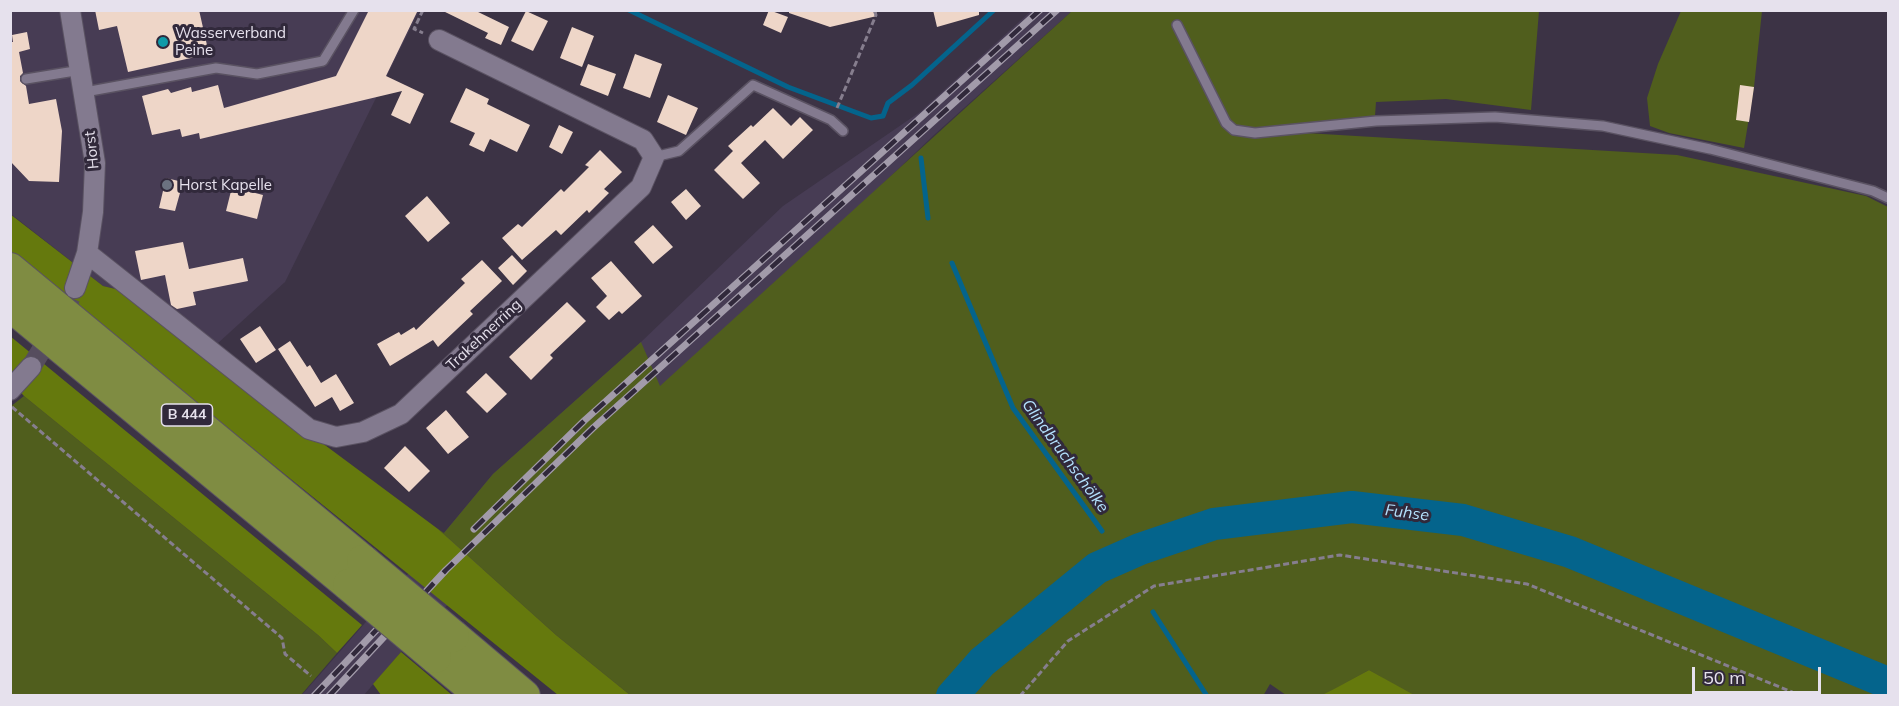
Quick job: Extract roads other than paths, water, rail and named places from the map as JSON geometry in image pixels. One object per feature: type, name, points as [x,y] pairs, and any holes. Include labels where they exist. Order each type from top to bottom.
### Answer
[{"type":"highway","name":"B 444","points":[[10,269],[356,573],[444,646],[524,696]]},
{"type":"highway","name":"B 444","points":[[10,305],[356,573]]},
{"type":"highway","name":"B 444","points":[[444,646],[482,696]]},
{"type":"street","name":"Horst","points":[[70,10],[95,163],[93,212],[87,253],[75,288]]},
{"type":"street","points":[[439,40],[643,140],[654,157]]},
{"type":"street","name":"Trakehnerring","points":[[87,253],[309,429],[336,437],[363,432],[401,414],[641,187],[654,157]]},
{"type":"street","points":[[10,390],[31,367]]},
{"type":"lane","points":[[85,92],[216,68],[257,74],[323,61],[354,10]]},
{"type":"lane","points":[[1178,24],[1226,123],[1234,130],[1255,134],[1376,121],[1495,117],[1603,126],[1710,149],[1873,191],[1888,198]]},
{"type":"lane","points":[[26,79],[81,70]]},
{"type":"lane","points":[[654,157],[679,151],[753,85],[831,120],[843,131]]},
{"type":"waterway","points":[[629,10],[788,87],[871,118],[883,116]]},
{"type":"waterway","name":"Glindbruchschölke","points":[[883,116],[888,103],[912,85],[994,10]]},
{"type":"waterway","name":"Glindbruchschölke","points":[[921,158],[928,218]]},
{"type":"waterway","name":"Glindbruchschölke","points":[[952,263],[1013,408],[1102,531]]},
{"type":"waterway","name":"Fuhse","points":[[952,696],[982,662],[1097,568],[1140,549],[1214,524],[1352,507],[1463,520],[1570,552],[1888,683]]},
{"type":"waterway","name":"Glindbruchschölke","points":[[1153,612],[1207,696]]},
{"type":"tunnel","points":[[31,367],[60,320],[75,288]]},
{"type":"railway","points":[[474,529],[585,420],[1040,10]]},
{"type":"railway","points":[[329,696],[446,570],[593,428],[1057,10]]},
{"type":"railway","points":[[314,696],[415,589]]},
{"type":"place","name":"Wasserverband Peine","points":[[163,42]]},
{"type":"place","name":"Horst Kapelle","points":[[167,185]]}]
